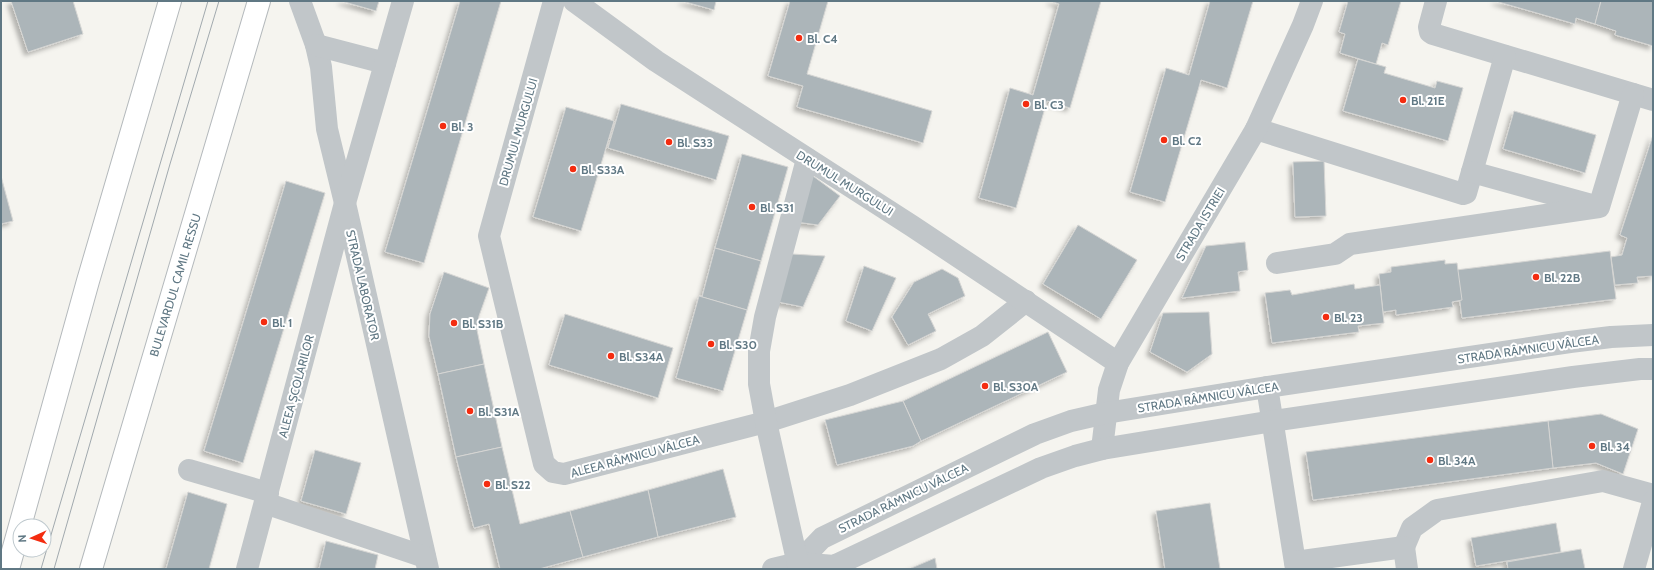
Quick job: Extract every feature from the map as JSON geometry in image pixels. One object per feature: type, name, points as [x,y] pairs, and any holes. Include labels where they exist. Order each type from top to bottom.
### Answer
[{"type":"main road","points":[[8,569],[88,281],[170,1]]},
{"type":"main road","name":"BULEVARDUL CAMIL RESSU","points":[[91,569],[259,1]]},
{"type":"street","name":"STRADA LABORATOR","points":[[300,1],[316,45],[321,67],[327,129],[427,563]]},
{"type":"street","name":"ALEEA ȘCOLARILOR","points":[[247,569],[345,203],[403,1]]},
{"type":"street","name":"DRUMUL MURGULUI","points":[[496,263],[489,236],[554,1]]},
{"type":"street","name":"DRUMUL MURGULUI","points":[[574,1],[656,61],[912,226],[1118,362]]},
{"type":"street","name":"STRADA ISTRIEI","points":[[1102,449],[1109,390],[1118,362],[1256,129],[1303,25],[1312,1]]},
{"type":"street","points":[[1436,1],[1429,27],[1430,32],[1433,34],[1643,97],[1599,207]]},
{"type":"street","points":[[316,45],[385,63]]},
{"type":"street","points":[[1256,129],[1460,194],[1466,193],[1505,56]]},
{"type":"street","points":[[798,566],[766,422],[760,384],[759,351],[765,317],[807,159]]},
{"type":"street","points":[[1472,172],[1599,207]]},
{"type":"street","points":[[1277,262],[1335,254],[1350,244],[1599,207]]},
{"type":"street","name":"ALEEA RÂMNICU VÂLCEA","points":[[496,263],[544,464],[553,472],[564,474],[766,422],[850,395],[941,359],[982,336],[1026,301]]},
{"type":"street","name":"STRADA RÂMNICU VÂLCEA","points":[[798,566],[822,538],[1035,434],[1071,421],[1106,413],[1267,387],[1611,337],[1653,334]]},
{"type":"street","points":[[773,569],[798,566],[834,566],[1041,468],[1074,456],[1102,449],[1273,421],[1573,377],[1653,369]]},
{"type":"street","points":[[1267,387],[1296,566],[1404,546]]},
{"type":"street","points":[[189,470],[267,498],[427,563]]},
{"type":"street","points":[[1407,569],[1404,546],[1412,528],[1437,510],[1603,481],[1653,495]]},
{"type":"street","points":[[1634,569],[1653,502]]},
{"type":"building","points":[[11,1],[73,1],[83,34],[28,52]]},
{"type":"building","points":[[341,1],[379,1],[376,11]]},
{"type":"building","name":"Bl. 3","points":[[460,1],[501,1],[424,263],[385,252]]},
{"type":"building","points":[[682,1],[716,1],[714,10]]},
{"type":"building","name":"Bl. C4","points":[[790,1],[828,1],[807,74],[932,111],[923,143],[797,107],[803,86],[768,76]]},
{"type":"building","name":"Bl. C3","points":[[1050,1],[1101,1],[1070,108],[1047,101],[1016,208],[979,198],[1010,88],[1033,95],[1059,4]]},
{"type":"building","name":"Bl. C2","points":[[1210,1],[1253,1],[1227,88],[1201,80],[1165,202],[1130,192],[1166,68],[1189,75]]},
{"type":"building","points":[[1348,1],[1401,1],[1388,45],[1382,43],[1376,64],[1340,53],[1345,34],[1339,32]]},
{"type":"building","points":[[1495,1],[1601,1],[1595,24],[1576,18],[1575,24]]},
{"type":"building","points":[[1601,1],[1653,1],[1653,46],[1615,35],[1616,31],[1595,24]]},
{"type":"building","name":"Bl. 21E","points":[[1358,59],[1386,67],[1384,73],[1435,88],[1437,81],[1463,88],[1448,141],[1343,111]]},
{"type":"building","name":"Bl. S33","points":[[621,104],[729,136],[716,180],[608,148]]},
{"type":"building","name":"Bl. S33A","points":[[566,107],[614,121],[581,231],[533,217]]},
{"type":"building","points":[[1514,111],[1596,135],[1585,173],[1503,149]]},
{"type":"building","points":[[1653,135],[1653,276],[1637,277],[1638,283],[1615,285],[1611,257],[1622,255],[1627,238],[1620,235]]},
{"type":"building","name":"Bl. S31","points":[[742,154],[788,167],[761,261],[715,248]]},
{"type":"building","points":[[1324,161],[1326,216],[1295,217],[1293,162]]},
{"type":"building","points":[[1,176],[13,221],[1,224]]},
{"type":"building","points":[[813,176],[840,196],[818,225],[796,222]]},
{"type":"building","name":"Bl. 1","points":[[286,181],[325,193],[243,463],[204,451]]},
{"type":"building","points":[[1078,225],[1137,260],[1101,319],[1043,284]]},
{"type":"building","points":[[1245,242],[1248,270],[1238,272],[1240,291],[1182,298],[1206,246]]},
{"type":"building","points":[[715,248],[761,261],[747,310],[702,297]]},
{"type":"building","name":"Bl. 22B","points":[[1610,251],[1616,299],[1462,318],[1456,270]]},
{"type":"building","points":[[792,254],[825,256],[803,307],[778,302]]},
{"type":"building","points":[[1445,260],[1445,264],[1457,263],[1462,300],[1452,302],[1453,307],[1396,315],[1396,310],[1383,312],[1379,274],[1391,272],[1391,267]]},
{"type":"building","points":[[864,266],[896,278],[872,331],[846,321]]},
{"type":"building","points":[[942,269],[958,278],[965,296],[928,314],[936,331],[908,345],[892,317],[914,282]]},
{"type":"building","name":"Bl. S31B","points":[[444,272],[489,288],[479,316],[477,330],[484,364],[438,374],[429,336],[430,314]]},
{"type":"building","name":"Bl. 23","points":[[1354,284],[1355,289],[1380,285],[1384,323],[1358,326],[1359,332],[1272,343],[1265,293],[1290,290],[1292,295]]},
{"type":"building","name":"Bl. S30","points":[[699,296],[747,310],[723,391],[676,378]]},
{"type":"building","points":[[1209,312],[1212,354],[1187,372],[1150,352],[1163,313]]},
{"type":"building","name":"Bl. S34A","points":[[565,314],[673,348],[658,398],[549,365]]},
{"type":"building","name":"Bl. S30A","points":[[1048,332],[1067,372],[921,441],[903,401]]},
{"type":"building","name":"Bl. S31A","points":[[484,364],[502,447],[456,457],[438,374]]},
{"type":"building","points":[[903,401],[921,441],[913,446],[837,465],[825,420]]},
{"type":"building","name":"Bl. 34","points":[[1601,414],[1638,429],[1623,474],[1596,463],[1553,468],[1548,421]]},
{"type":"building","name":"Bl. 34A","points":[[1548,421],[1553,468],[1313,500],[1306,452]]},
{"type":"building","name":"Bl. S22","points":[[502,447],[520,524],[570,511],[583,557],[539,569],[500,569],[489,524],[474,528],[456,457]]},
{"type":"building","points":[[315,450],[361,463],[346,514],[301,501]]},
{"type":"building","points":[[723,469],[736,517],[658,537],[648,490]]},
{"type":"building","points":[[648,490],[658,537],[583,557],[570,511]]},
{"type":"building","points":[[188,492],[227,504],[209,569],[166,569]]},
{"type":"building","points":[[1210,503],[1220,569],[1165,569],[1156,511]]},
{"type":"building","points":[[1556,523],[1561,552],[1476,566],[1471,538]]},
{"type":"building","points":[[326,541],[378,555],[375,569],[319,569]]},
{"type":"building","points":[[1581,549],[1585,569],[1508,569],[1507,562]]},
{"type":"building","points":[[935,558],[937,569],[909,569]]},
{"type":"tram line","points":[[41,569],[208,1]]},
{"type":"tram line","points":[[54,569],[170,164],[219,1]]},
{"type":"place","name":"Bl. C4","points":[[799,38]]},
{"type":"place","name":"Bl. 21E","points":[[1403,100]]},
{"type":"place","name":"Bl. C3","points":[[1026,104]]},
{"type":"place","name":"Bl. 3","points":[[443,126]]},
{"type":"place","name":"Bl. C2","points":[[1164,140]]},
{"type":"place","name":"Bl. S33","points":[[669,142]]},
{"type":"place","name":"Bl. S33A","points":[[573,169]]},
{"type":"place","name":"Bl. S31","points":[[752,207]]},
{"type":"place","name":"Bl. 22B","points":[[1536,277]]},
{"type":"place","name":"Bl. 23","points":[[1326,317]]},
{"type":"place","name":"Bl. 1","points":[[264,322]]},
{"type":"place","name":"Bl. S31B","points":[[454,323]]},
{"type":"place","name":"Bl. S30","points":[[711,344]]},
{"type":"place","name":"Bl. S34A","points":[[611,356]]},
{"type":"place","name":"Bl. S30A","points":[[985,386]]},
{"type":"place","name":"Bl. S31A","points":[[470,411]]},
{"type":"place","name":"Bl. 34","points":[[1592,446]]},
{"type":"place","name":"Bl. 34A","points":[[1430,460]]},
{"type":"place","name":"Bl. S22","points":[[487,484]]}]
